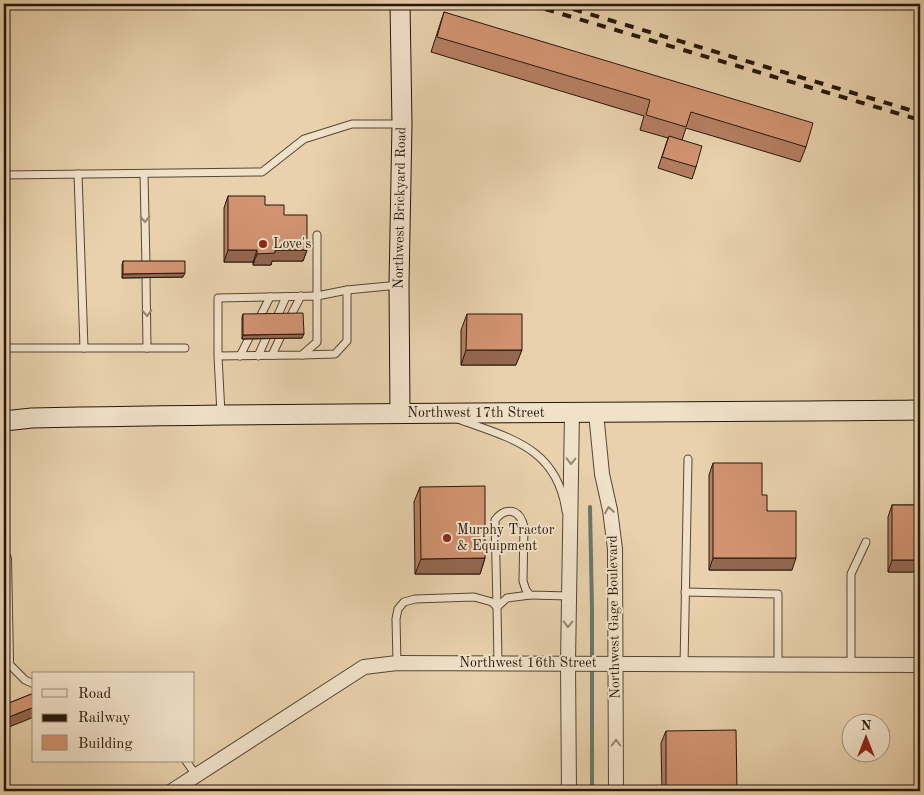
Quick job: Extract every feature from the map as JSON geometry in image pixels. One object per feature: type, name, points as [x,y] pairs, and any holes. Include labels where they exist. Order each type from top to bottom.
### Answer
[{"type":"main road","name":"Northwest Brickyard Road","points":[[400,4],[402,124],[399,285],[400,413]]},
{"type":"main road","name":"Northwest 17th Street","points":[[4,421],[32,418],[221,414],[920,410]]},
{"type":"main road","name":"Northwest 17th Street","points":[[4,416],[32,418]]},
{"type":"street","points":[[569,791],[568,596],[572,412]]},
{"type":"street","name":"Northwest Gage Boulevard","points":[[596,413],[602,474],[610,510],[615,548],[616,791]]},
{"type":"street","points":[[4,559],[6,662]]},
{"type":"street","name":"Northwest 16th Street","points":[[172,791],[364,667],[397,663],[920,665]]},
{"type":"lane","points":[[4,175],[262,172],[304,139],[352,124],[402,124]]},
{"type":"lane","points":[[78,174],[84,348]]},
{"type":"lane","points":[[144,174],[146,265]]},
{"type":"lane","points":[[302,355],[317,342],[317,236]]},
{"type":"lane","points":[[146,277],[147,348]]},
{"type":"lane","points":[[221,414],[218,298],[317,296],[347,290],[399,285]]},
{"type":"lane","points":[[218,356],[335,354],[347,341],[347,290]]},
{"type":"lane","points":[[290,317],[301,296]]},
{"type":"lane","points":[[260,317],[270,297]]},
{"type":"lane","points":[[277,317],[286,297]]},
{"type":"lane","points":[[240,356],[249,338]]},
{"type":"lane","points":[[258,356],[266,338]]},
{"type":"lane","points":[[272,355],[280,338]]},
{"type":"lane","points":[[4,348],[185,348]]},
{"type":"lane","points":[[444,414],[508,437],[529,448],[543,460],[558,484],[565,506],[570,541]]},
{"type":"lane","points":[[684,664],[688,459]]},
{"type":"lane","points":[[498,663],[495,520],[501,514],[509,511],[516,513],[522,518],[524,526],[523,581],[530,595]]},
{"type":"lane","points":[[851,664],[851,574],[866,542]]},
{"type":"lane","points":[[685,592],[778,594],[778,664]]},
{"type":"lane","points":[[497,607],[507,598],[530,595],[568,596]]},
{"type":"lane","points":[[397,663],[396,619],[398,609],[404,602],[415,599],[474,597],[492,602],[497,607]]},
{"type":"lane","points":[[6,662],[32,683]]},
{"type":"lane","points":[[187,762],[196,775]]},
{"type":"building","points":[[444,12],[813,123],[806,147],[691,112],[686,127],[646,115],[650,100],[437,37]]},
{"type":"building","points":[[669,136],[702,146],[696,167],[662,157]]},
{"type":"building","points":[[228,196],[265,196],[265,205],[284,205],[284,215],[307,215],[307,250],[275,250],[275,253],[257,254],[257,250],[228,250]]},
{"type":"building","points":[[123,261],[185,261],[185,273],[123,274]]},
{"type":"building","points":[[303,313],[304,334],[243,335],[243,314]]},
{"type":"building","points":[[467,314],[522,314],[522,350],[466,350]]},
{"type":"building","points":[[713,463],[762,463],[762,495],[767,495],[767,511],[796,511],[796,558],[713,558]]},
{"type":"building","name":"Murphy Tractor & Equipment","points":[[485,486],[485,558],[421,559],[420,487]]},
{"type":"building","points":[[892,505],[920,505],[920,560],[892,560]]},
{"type":"building","points":[[32,694],[32,708],[9,717],[4,705]]},
{"type":"building","points":[[736,730],[737,791],[666,791],[666,731]]},
{"type":"waterway","points":[[590,507],[592,791]]},
{"type":"railway","points":[[528,4],[920,120]]},
{"type":"railway","points":[[556,4],[920,113]]},
{"type":"place","name":"Love's","points":[[263,244]]},
{"type":"place","name":"Murphy Tractor & Equipment","points":[[447,538]]}]
